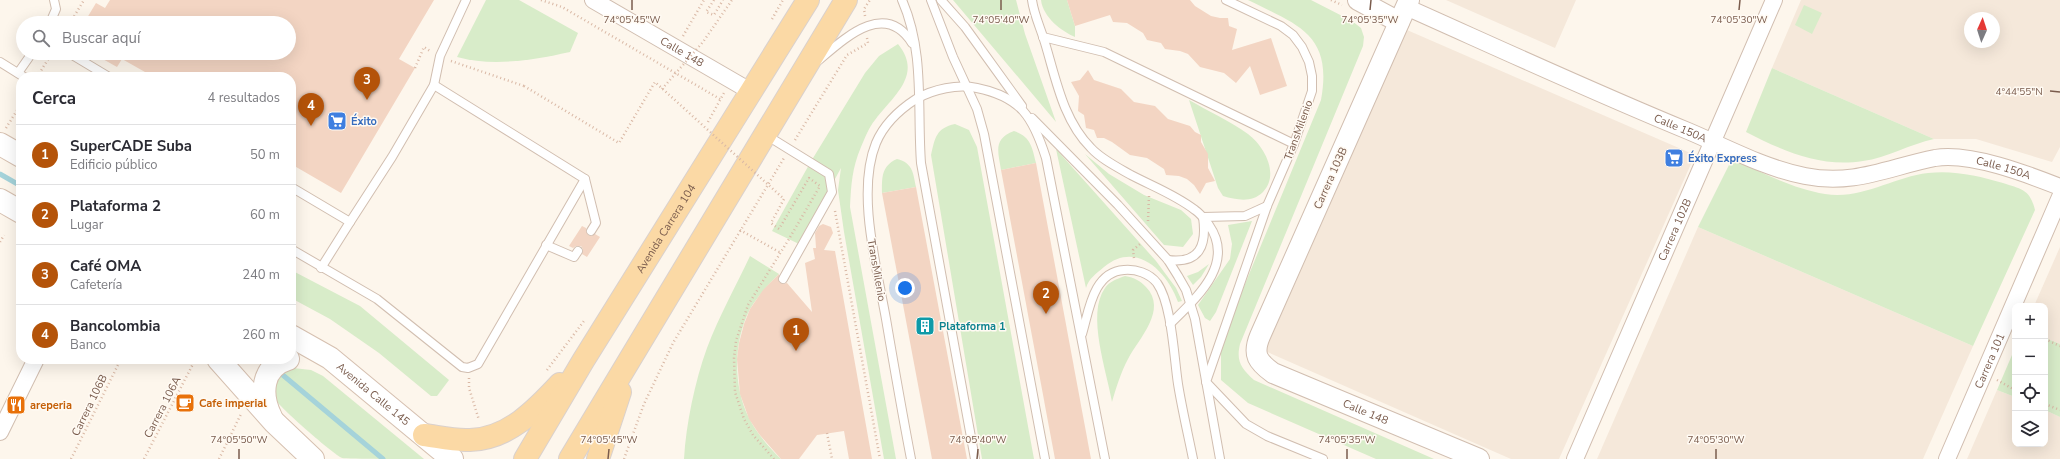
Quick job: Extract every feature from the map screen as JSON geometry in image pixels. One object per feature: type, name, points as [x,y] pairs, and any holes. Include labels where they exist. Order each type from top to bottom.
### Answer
[{"type":"main road","name":"Avenida Carrera 104","points":[[525,459],[742,86],[808,0]]},
{"type":"main road","points":[[570,459],[634,350],[802,76],[846,0]]},
{"type":"main road","points":[[3,136],[16,150]]},
{"type":"main road","points":[[0,200],[16,209]]},
{"type":"main road","name":"Avenida Calle 145","points":[[296,339],[330,358],[452,459]]},
{"type":"main road","points":[[598,459],[634,350]]},
{"type":"main road","points":[[296,360],[307,356],[330,358]]},
{"type":"main road","points":[[424,435],[470,440],[487,438],[514,427],[531,413],[583,361]]},
{"type":"main road","points":[[222,364],[274,422],[313,459]]},
{"type":"main road","points":[[274,422],[266,408],[264,386],[282,364]]},
{"type":"street","name":"Calle 148","points":[[593,0],[742,86]]},
{"type":"street","name":"Calle 150A","points":[[1358,0],[1405,9],[1609,99],[1713,141],[1764,164],[1805,176],[1837,179],[1867,176],[1936,158],[1951,158],[1989,163],[2060,187]]},
{"type":"street","name":"Carrera 102B","points":[[1575,459],[1774,0]]},
{"type":"street","name":"Carrera 103B","points":[[1257,356],[1256,346],[1260,336],[1405,9]]},
{"type":"street","name":"Carrera 101","points":[[1947,459],[2060,197]]},
{"type":"street","name":"Calle 148","points":[[1257,356],[1264,366],[1273,373],[1479,459]]},
{"type":"street","points":[[0,432],[34,364]]},
{"type":"lane","points":[[53,16],[56,9],[54,0]]},
{"type":"lane","points":[[321,268],[392,157],[434,85],[440,56],[466,0]]},
{"type":"lane","points":[[902,0],[916,50],[919,75],[920,97],[918,132],[921,163],[975,459]]},
{"type":"lane","points":[[931,0],[944,36],[977,109],[990,164],[1045,459]]},
{"type":"lane","name":"TransMilenio","points":[[941,0],[965,27],[1027,113],[1040,138],[1046,158],[1105,459]]},
{"type":"lane","points":[[1032,0],[1069,116],[1091,149],[1112,164],[1185,203],[1203,217],[1217,241],[1218,259],[1212,276],[1191,304],[1170,324]]},
{"type":"lane","name":"TransMilenio","points":[[1206,382],[1267,206],[1294,144],[1312,91],[1312,76],[1309,62],[1302,47],[1293,36],[1281,26],[1226,0]]},
{"type":"lane","points":[[802,76],[850,33],[866,24],[874,22],[886,22],[897,26],[907,35],[916,50]]},
{"type":"lane","points":[[1043,37],[1104,52],[1294,144]]},
{"type":"lane","points":[[22,72],[28,60]]},
{"type":"lane","points":[[81,60],[101,72]]},
{"type":"lane","points":[[0,62],[16,72]]},
{"type":"lane","points":[[434,85],[585,179],[596,223],[590,231]]},
{"type":"lane","name":"TransMilenio","points":[[911,459],[873,249],[868,213],[871,164],[879,138],[895,115],[920,97],[934,91],[967,86],[994,91],[1027,113],[1071,155],[1168,260],[1186,290],[1191,304],[1220,459]]},
{"type":"lane","points":[[766,135],[828,174],[832,192],[783,279]]},
{"type":"lane","points":[[296,252],[321,268],[378,299],[458,364],[468,368],[478,364],[585,179]]},
{"type":"lane","points":[[296,190],[350,222]]},
{"type":"lane","points":[[1203,217],[1245,216],[1267,206]]},
{"type":"lane","points":[[1168,260],[1180,262],[1197,254],[1204,240],[1203,217]]},
{"type":"lane","points":[[546,245],[574,257],[578,251]]},
{"type":"lane","name":"TransMilenio","points":[[1081,337],[1095,290],[1109,275],[1124,270],[1144,273],[1157,284],[1165,301],[1170,324],[1178,385],[1193,459]]},
{"type":"lane","points":[[1206,382],[1246,424],[1266,436],[1323,459]]},
{"type":"path","points":[[74,16],[84,0]]},
{"type":"path","points":[[540,0],[562,7],[720,99]]},
{"type":"path","points":[[676,49],[704,0]]},
{"type":"path","points":[[714,0],[706,12],[714,15],[723,0]]},
{"type":"path","points":[[662,89],[703,42],[732,0]]},
{"type":"path","points":[[771,21],[783,0]]},
{"type":"path","points":[[865,14],[864,9],[870,0]]},
{"type":"path","points":[[624,459],[644,404],[673,343],[847,54],[868,43],[867,35]]},
{"type":"path","points":[[415,68],[424,47],[440,56],[524,86],[619,143],[655,82],[784,199],[772,223],[779,229],[809,178],[820,186],[781,253],[748,305],[736,341],[734,358],[735,392],[744,419],[753,435],[774,459]]},
{"type":"path","points":[[41,72],[48,60]]},
{"type":"path","points":[[701,133],[720,99],[742,86]]},
{"type":"path","points":[[3,136],[16,113]]},
{"type":"path","points":[[832,192],[880,459]]},
{"type":"path","points":[[740,230],[794,260]]},
{"type":"path","points":[[0,242],[4,235]]},
{"type":"path","points":[[542,376],[585,320]]},
{"type":"path","points":[[2048,340],[2060,346]]},
{"type":"path","name":"Carrera 106B","points":[[71,459],[118,364]]},
{"type":"path","name":"Carrera 106A","points":[[144,459],[193,364]]},
{"type":"path","points":[[468,368],[469,388],[479,422]]},
{"type":"path","points":[[1984,373],[2012,388]]},
{"type":"path","points":[[2048,405],[2060,410]]},
{"type":"path","points":[[219,459],[242,414]]},
{"type":"path","points":[[827,433],[832,459]]},
{"type":"shaded area","points":[[1446,0],[1576,0],[1555,48]]},
{"type":"shaded area","points":[[1801,0],[2060,0],[2060,147],[2052,162],[1976,139],[1934,139],[1772,68]]},
{"type":"shaded area","points":[[1407,30],[1695,155],[1559,459],[1511,459],[1265,351]]},
{"type":"shaded area","points":[[1698,227],[1973,346],[1923,459],[1597,459]]},
{"type":"shaded area","points":[[2060,247],[2060,344],[2048,339],[2048,303],[2035,303]]},
{"type":"shaded area","points":[[1997,390],[2012,396],[2012,447],[2048,447],[2048,411],[2060,417],[2060,459],[1967,459]]},
{"type":"green space","points":[[486,0],[519,0],[578,33],[570,52],[528,60],[499,62],[485,62],[457,57]]},
{"type":"green space","points":[[953,0],[1016,0],[1025,34],[1056,122]]},
{"type":"green space","points":[[1041,0],[1067,0],[1075,26],[1075,37],[1064,31],[1049,18],[1042,6]]},
{"type":"green space","points":[[1248,0],[1311,0],[1352,21],[1361,28],[1364,37],[1363,46],[1240,344],[1239,360],[1246,372],[1254,380],[1434,459],[1376,459],[1248,403],[1221,380],[1221,352],[1226,330],[1321,100],[1323,78],[1322,60],[1316,46],[1308,35],[1296,25]]},
{"type":"green space","points":[[1804,5],[1822,13],[1812,34],[1795,25]]},
{"type":"green space","points":[[898,44],[905,55],[908,65],[907,75],[897,93],[875,120],[867,133],[852,177],[850,207],[896,459],[884,459],[844,232],[838,190],[841,168],[799,244],[772,231],[810,163],[865,73],[879,56]]},
{"type":"green space","points":[[1772,68],[1934,139],[1881,157],[1847,163],[1817,160],[1774,146],[1746,132]]},
{"type":"green space","points":[[1189,100],[1241,129],[1254,139],[1264,153],[1270,169],[1268,185],[1263,192],[1254,198],[1244,200],[1223,196],[1218,188]]},
{"type":"green space","points":[[955,124],[969,130],[977,147],[1034,459],[982,459],[931,155],[935,139],[940,131]]},
{"type":"green space","points":[[1014,131],[1024,136],[1030,143],[1036,163],[1001,170],[998,146],[1007,134]]},
{"type":"green space","points":[[1056,149],[1156,261],[1176,288],[1182,301],[1178,302],[1173,290],[1158,270],[1139,258],[1128,257],[1116,259],[1093,276],[1086,288]]},
{"type":"green space","points":[[1085,154],[1109,174],[1144,195],[1181,210],[1191,219],[1193,234],[1183,247],[1164,245]]},
{"type":"green space","points":[[897,159],[909,166],[913,173],[916,187],[882,193],[885,169]]},
{"type":"green space","points":[[1732,159],[1777,180],[1813,192],[1839,195],[1865,191],[1915,175],[1938,172],[1966,174],[1994,180],[2024,191],[2033,203],[2035,210],[1973,346],[1698,227]]},
{"type":"green space","points":[[1252,221],[1216,312],[1210,321],[1205,318],[1198,305],[1230,259],[1232,244],[1228,225]]},
{"type":"green space","points":[[750,256],[779,274],[756,300],[744,322],[740,335],[737,364],[740,392],[749,418],[764,440],[781,459],[684,459],[689,417],[695,388],[707,348]]},
{"type":"green space","points":[[1209,264],[1201,277],[1193,285],[1187,276],[1198,272]]},
{"type":"green space","points":[[296,273],[360,306],[449,380],[437,396],[431,396],[379,353],[330,319],[296,301]]},
{"type":"green space","points":[[1125,276],[1137,280],[1146,287],[1152,296],[1154,305],[1153,314],[1149,324],[1125,364],[1112,402],[1100,344],[1097,313],[1100,299],[1105,288],[1116,279]]},
{"type":"green space","points":[[2048,339],[2060,344],[2060,417],[2048,411]]},
{"type":"green space","points":[[2012,355],[2012,396],[1997,390]]},
{"type":"green space","points":[[293,368],[311,370],[323,376],[424,459],[342,458],[337,455],[295,420],[275,399],[274,390],[278,380],[285,372]]},
{"type":"building","name":"Éxito","points":[[110,0],[434,0],[399,59],[415,68],[341,193],[296,167],[296,72],[145,72],[124,60],[296,60],[296,16],[88,16],[96,3],[105,8]]},
{"type":"building","points":[[1067,0],[1190,0],[1195,6],[1211,16],[1228,18],[1229,26],[1237,29],[1232,50],[1271,38],[1287,86],[1260,95],[1250,66],[1236,83],[1224,73],[1200,67],[1188,54],[1180,51],[1165,49],[1161,43],[1147,40],[1143,33],[1127,23],[1113,22],[1110,15],[1075,26]]},
{"type":"building","name":"Éxito","points":[[104,60],[121,60],[117,67]]},
{"type":"building","points":[[1088,70],[1094,80],[1121,89],[1134,102],[1155,106],[1168,119],[1190,126],[1195,132],[1201,135],[1201,142],[1208,154],[1208,168],[1215,181],[1206,183],[1200,194],[1194,185],[1187,179],[1179,176],[1166,175],[1164,169],[1147,158],[1130,155],[1112,142],[1104,138],[1097,138],[1094,130],[1086,128],[1084,115],[1078,111],[1079,96],[1071,82],[1080,80]]},
{"type":"building","points":[[1036,163],[1091,459],[1055,459],[1001,170]]},
{"type":"building","name":"Plataforma 1","points":[[916,187],[967,459],[932,459],[882,193]]},
{"type":"building","points":[[823,224],[831,227],[833,233],[824,250],[835,251],[872,459],[849,459],[844,431],[817,435],[799,459],[781,459],[759,434],[749,419],[740,394],[737,359],[739,343],[750,309],[763,290],[779,274],[779,282],[783,284],[787,283],[812,312],[805,263],[815,259],[813,248],[816,248],[815,233],[819,226]]},
{"type":"building","points":[[582,226],[586,228],[588,235],[591,236],[595,234],[600,237],[587,257],[582,254],[583,249],[581,246],[576,246],[573,248],[569,246]]},
{"type":"waterway","points":[[0,174],[16,183]]},
{"type":"waterway","points":[[278,371],[383,459]]},
{"type":"place","name":"Café OMA","points":[[367,100]]},
{"type":"place","name":"Éxito","points":[[337,121]]},
{"type":"place","name":"Bancolombia","points":[[311,126]]},
{"type":"place","name":"Éxito Express","points":[[1674,158]]},
{"type":"place","name":"Plataforma 2","points":[[1046,314]]},
{"type":"place","name":"Plataforma 1","points":[[925,326]]},
{"type":"place","name":"SuperCADE Suba","points":[[796,351]]},
{"type":"place","name":"Cafe imperial","points":[[185,403]]},
{"type":"place","name":"areperia","points":[[16,405]]}]
